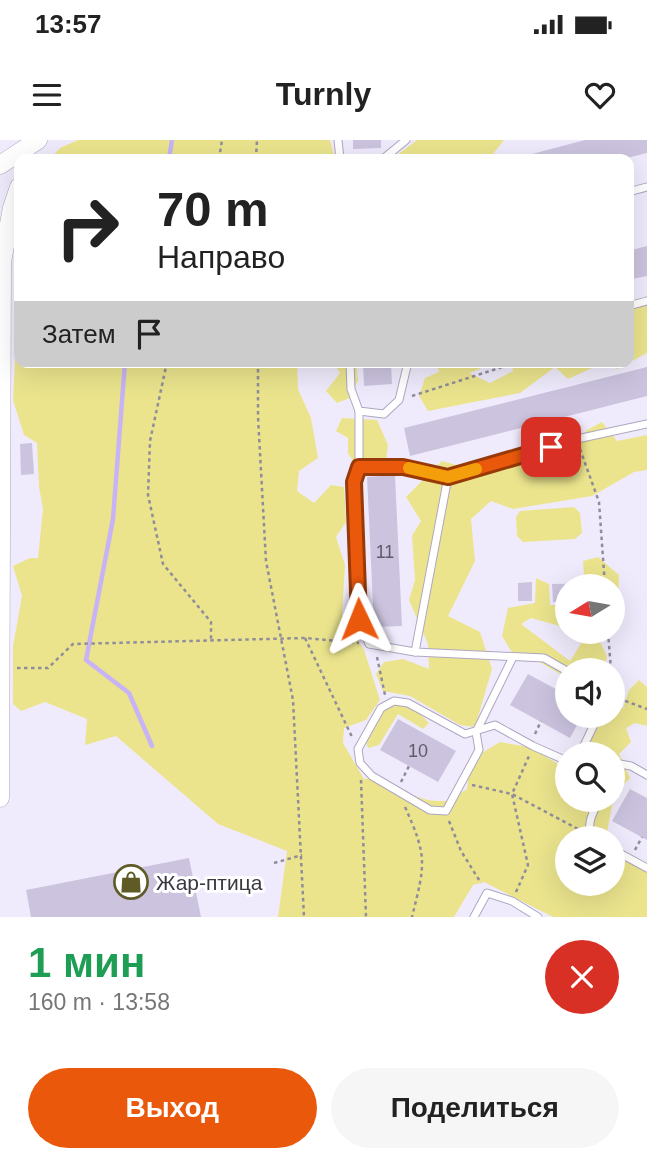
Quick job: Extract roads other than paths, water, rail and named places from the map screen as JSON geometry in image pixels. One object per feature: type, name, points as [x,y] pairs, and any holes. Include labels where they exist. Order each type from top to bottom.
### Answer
[{"type":"street","points":[[17,154],[38,140]]},
{"type":"street","points":[[3,258],[14,202]]},
{"type":"street","points":[[0,227],[3,258],[0,797]]},
{"type":"lane","points":[[389,154],[406,140]]},
{"type":"lane","points":[[350,368],[351,389],[359,411],[359,467],[354,482],[359,619],[372,645],[415,652],[544,658],[555,664]]},
{"type":"lane","points":[[359,411],[384,414],[399,400],[407,368]]},
{"type":"lane","points":[[359,467],[403,467],[448,477],[577,439],[647,424]]},
{"type":"lane","points":[[415,652],[448,477]]},
{"type":"lane","points":[[513,657],[476,732],[479,750],[446,811],[430,810],[372,776],[360,763],[358,749],[381,708],[394,701],[408,703],[465,734],[476,732],[495,725],[531,746],[555,756]]},
{"type":"lane","points":[[625,765],[647,775]]},
{"type":"lane","points":[[625,856],[647,868]]},
{"type":"lane","points":[[474,917],[487,893],[512,901],[538,917]]},
{"type":"waterway","points":[[170,154],[172,140]]},
{"type":"waterway","points":[[125,368],[113,519],[86,660],[129,693],[152,746]]},
{"type":"place","name":"Жар-птица","points":[[131,882]]}]
